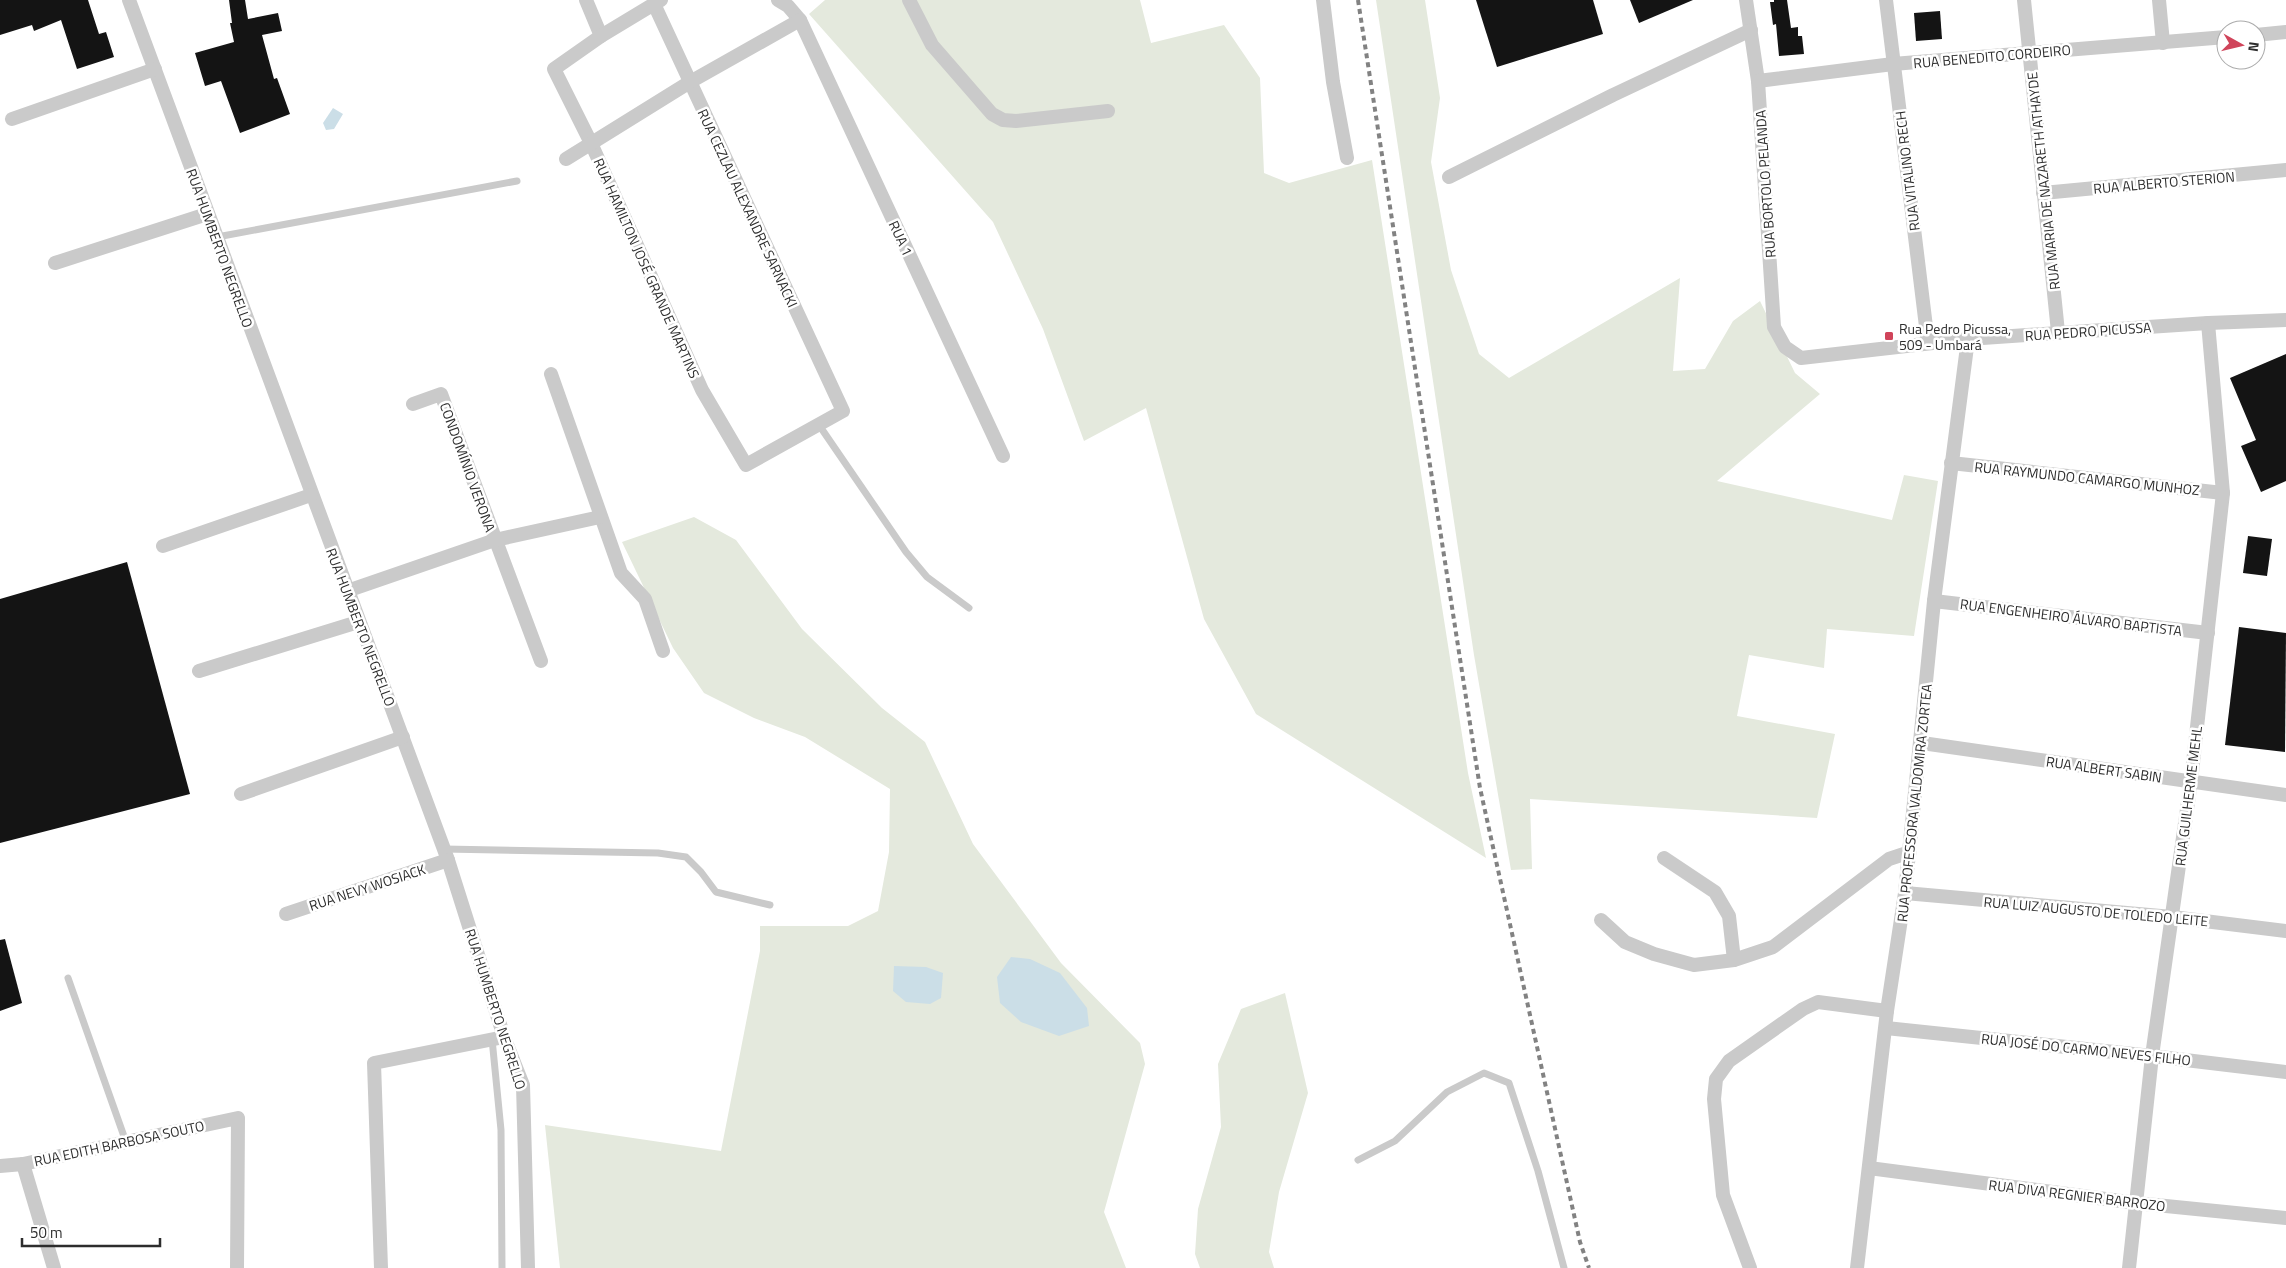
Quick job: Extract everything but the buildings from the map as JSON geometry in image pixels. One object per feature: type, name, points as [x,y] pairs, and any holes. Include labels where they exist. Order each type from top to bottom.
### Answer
[{"type":"street","name":"RUA HUMBERTO NEGRELLO","points":[[129,0],[358,622],[446,855],[498,1038],[523,1085],[528,1268]]},
{"type":"street","points":[[586,0],[601,36],[658,2]]},
{"type":"street","points":[[566,159],[690,82],[800,20],[788,6],[778,0]]},
{"type":"street","points":[[909,0],[932,45],[992,114],[1002,120],[1016,121],[1108,111]]},
{"type":"street","points":[[1323,0],[1333,82],[1347,158]]},
{"type":"street","name":"RUA BORTOLO PELANDA","points":[[1746,0],[1758,81],[1774,327],[1785,347],[1800,358]]},
{"type":"street","name":"RUA VITALINO RECH","points":[[1886,0],[1928,343]]},
{"type":"street","name":"RUA MARIA DE NAZARETH ATHAYDE","points":[[2024,0],[2058,332]]},
{"type":"street","points":[[2159,0],[2164,43]]},
{"type":"street","name":"RUA CEZLAU ALEXANDRE SARNACKI","points":[[658,2],[690,82],[843,411],[819,425]]},
{"type":"street","name":"RUA 1","points":[[800,20],[1003,456]]},
{"type":"street","points":[[1449,177],[1613,95],[1751,30]]},
{"type":"street","points":[[2266,34],[2286,32]]},
{"type":"street","name":"RUA HAMILTON JOSÉ GRANDE MARTINS","points":[[601,36],[554,69],[592,143],[702,390],[746,465],[819,425]]},
{"type":"street","name":"RUA BENEDITO CORDEIRO","points":[[1758,81],[1893,64],[2216,38]]},
{"type":"street","points":[[12,119],[155,69]]},
{"type":"street","name":"RUA ALBERTO STERION","points":[[2043,193],[2286,170]]},
{"type":"street","points":[[54,263],[208,214]]},
{"type":"street","name":"RUA PEDRO PICUSSA","points":[[1800,358],[1968,338],[2286,320]]},
{"type":"street","name":"RUA GUILHERME MEHL","points":[[2129,1268],[2152,1056],[2191,781],[2223,492],[2208,323]]},
{"type":"street","name":"RUA PROFESSORA VALDOMIRA ZORTEA","points":[[1857,1268],[1887,1011],[1910,852],[1922,743],[1934,602],[1968,338]]},
{"type":"street","points":[[551,374],[621,573],[645,599],[663,651]]},
{"type":"street","name":"CONDOMÍNIO VERONA","points":[[413,404],[441,394],[541,661]]},
{"type":"street","name":"RUA RAYMUNDO CAMARGO MUNHOZ","points":[[1951,463],[2223,492]]},
{"type":"street","points":[[163,546],[312,495]]},
{"type":"street","name":"CONDOMÍNIO VERONA","points":[[347,591],[495,540],[600,517]]},
{"type":"street","name":"RUA ENGENHEIRO ÁLVARO BAPTISTA","points":[[1934,602],[2208,633]]},
{"type":"street","points":[[200,671],[358,622]]},
{"type":"street","points":[[242,794],[403,737]]},
{"type":"street","name":"RUA ALBERT SABIN","points":[[1922,743],[2286,796]]},
{"type":"street","points":[[1601,920],[1625,942],[1654,954],[1694,965],[1734,960],[1773,947],[1889,859],[1910,852]]},
{"type":"street","name":"RUA NEVY WOSIACK","points":[[286,914],[446,855]]},
{"type":"street","points":[[1664,858],[1715,892],[1729,916],[1734,960]]},
{"type":"street","name":"RUA LUIZ AUGUSTO DE TOLEDO LEITE","points":[[1905,893],[2172,917],[2286,931]]},
{"type":"street","points":[[1750,1268],[1723,1194],[1714,1099],[1716,1079],[1729,1061],[1803,1009],[1818,1002],[1887,1011]]},
{"type":"street","name":"RUA JOSÉ DO CARMO NEVES FILHO","points":[[1886,1028],[2286,1072]]},
{"type":"street","points":[[381,1268],[374,1062],[498,1038]]},
{"type":"street","name":"RUA EDITH BARBOSA SOUTO","points":[[0,1166],[23,1164],[238,1118],[237,1268]]},
{"type":"street","points":[[23,1164],[54,1268]]},
{"type":"street","name":"RUA DIVA REGNIER BARROZO","points":[[1869,1168],[2136,1203],[2286,1218]]},
{"type":"lane","points":[[216,238],[517,181]]},
{"type":"lane","points":[[819,425],[906,552],[927,578],[969,608]]},
{"type":"lane","points":[[446,855],[658,853],[686,857],[701,872],[716,892],[770,905]]},
{"type":"lane","points":[[68,978],[126,1142]]},
{"type":"lane","name":"RUA HUMBERTO NEGRELLO","points":[[498,1038],[502,1268]]},
{"type":"lane","points":[[1358,1160],[1395,1141],[1447,1092],[1484,1073],[1509,1084],[1538,1171],[1564,1268]]},
{"type":"shaded area","points":[[825,0],[1140,0],[1151,43],[1224,25],[1260,78],[1264,173],[1289,183],[1372,160],[1468,773],[1486,858],[1256,714],[1204,619],[1146,408],[1084,441],[1043,329],[993,222],[809,14]]},
{"type":"shaded area","points":[[1376,0],[1425,0],[1440,98],[1431,162],[1451,270],[1479,354],[1509,378],[1680,278],[1673,371],[1705,369],[1733,321],[1760,301],[1795,373],[1820,394],[1717,481],[1892,520],[1904,475],[1938,481],[1914,636],[1827,629],[1824,668],[1749,655],[1737,716],[1835,734],[1817,818],[1530,799],[1532,869],[1511,870],[1474,655]]},
{"type":"shaded area","points":[[333,108],[343,114],[334,129],[326,130],[323,123]]},
{"type":"shaded area","points":[[694,517],[736,540],[802,629],[882,708],[925,742],[973,844],[1061,963],[1140,1043],[1145,1064],[1104,1212],[1126,1268],[560,1268],[545,1125],[721,1151],[760,951],[760,926],[848,926],[878,911],[889,852],[890,789],[805,737],[754,718],[704,693],[673,648],[622,542]]},
{"type":"shaded area","points":[[1011,957],[1030,959],[1060,973],[1087,1008],[1089,1026],[1059,1036],[1021,1022],[1000,1003],[997,977]]},
{"type":"shaded area","points":[[894,966],[926,967],[943,973],[941,998],[930,1004],[906,1002],[893,991]]},
{"type":"shaded area","points":[[1285,993],[1308,1093],[1279,1192],[1269,1252],[1274,1268],[1200,1268],[1195,1254],[1198,1209],[1221,1127],[1218,1064],[1241,1009]]},
{"type":"railway","points":[[1358,0],[1480,788],[1580,1242],[1589,1268]]},
{"type":"place","name":"Rua Pedro Picussa, 509 - Umbará","points":[[1889,336]]}]
